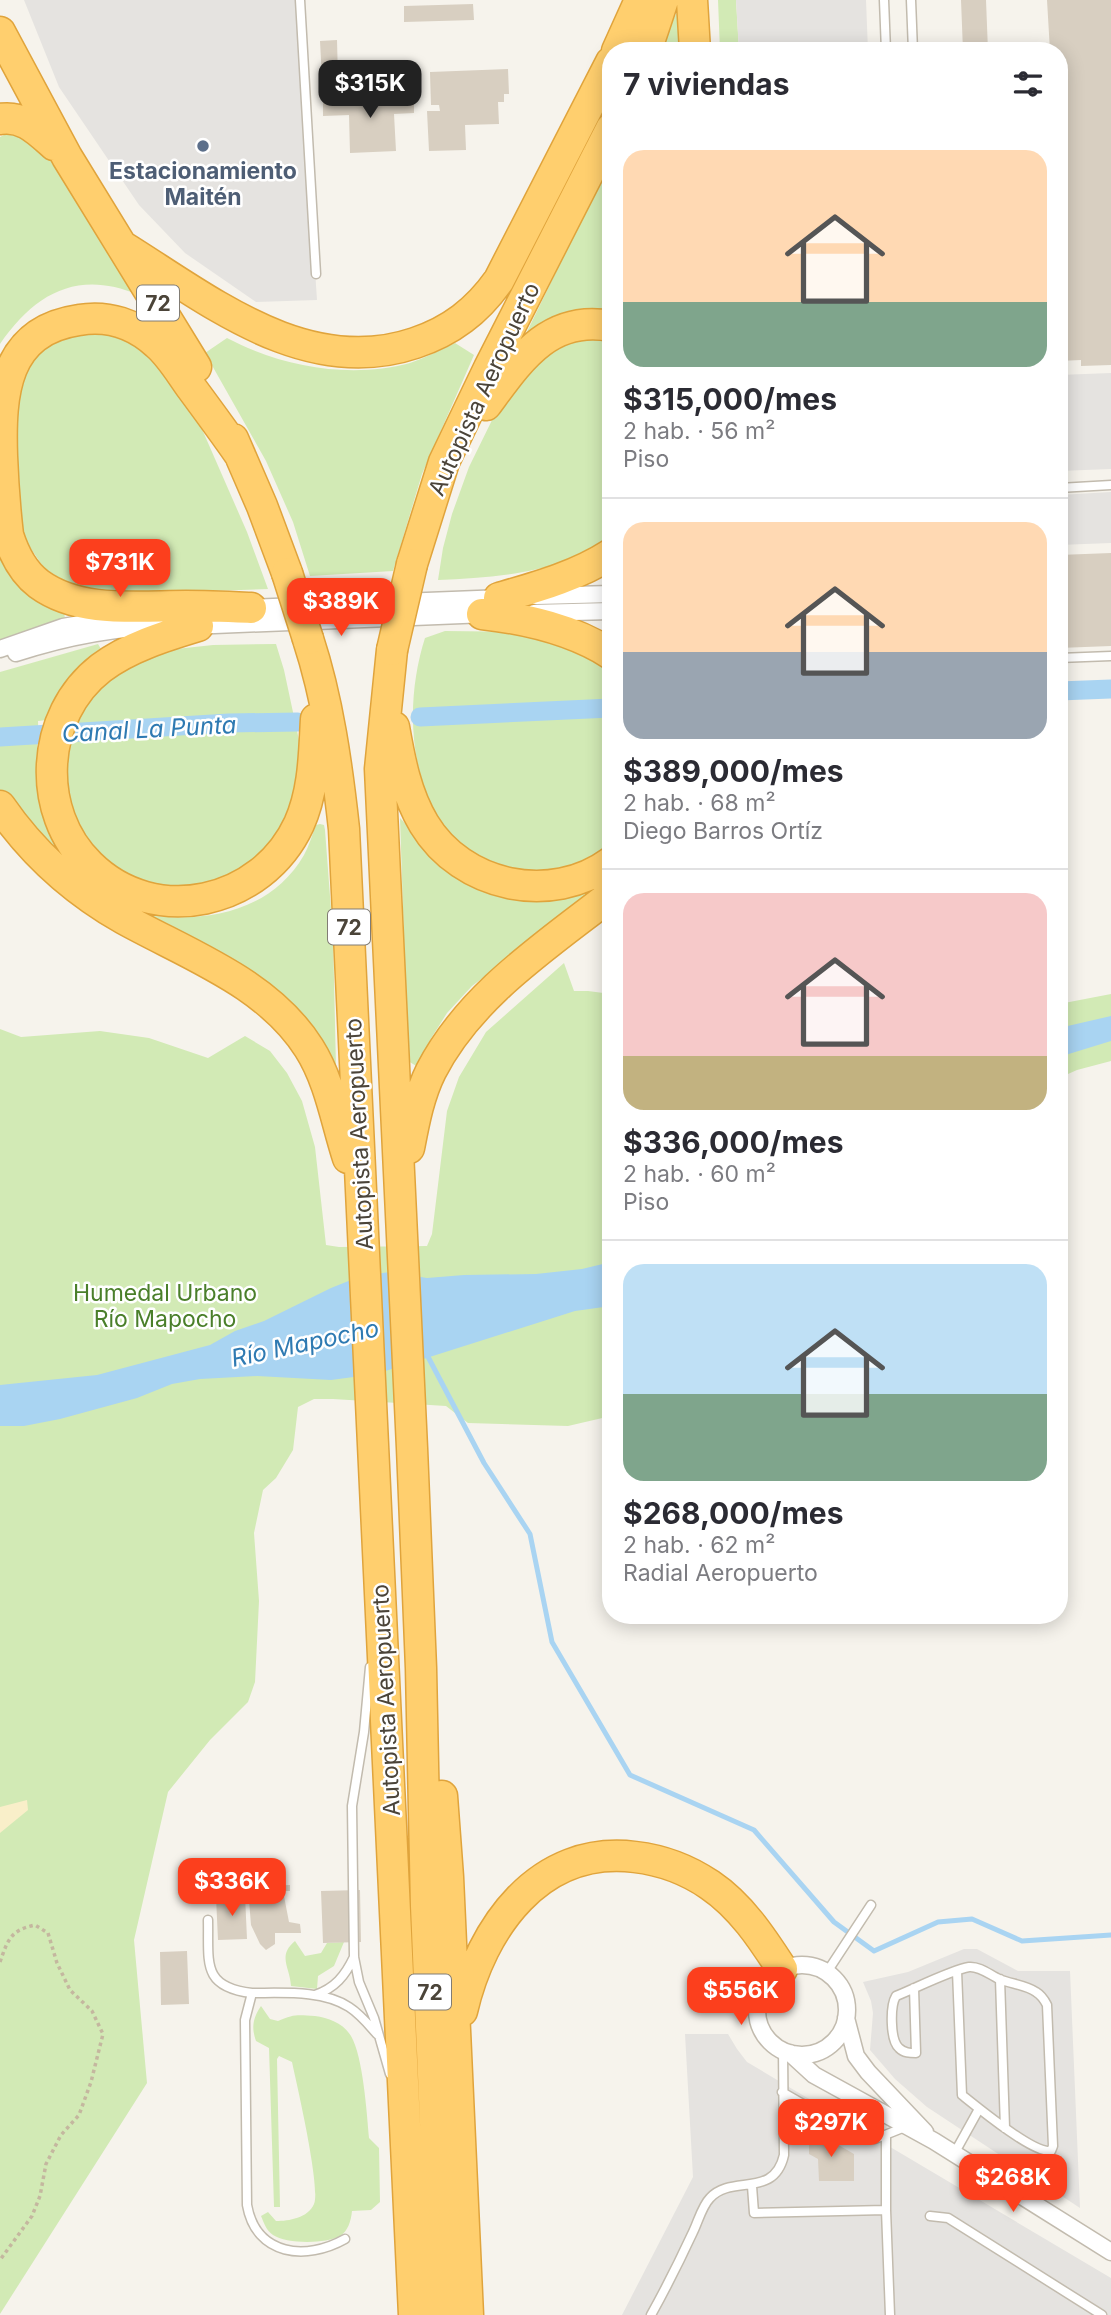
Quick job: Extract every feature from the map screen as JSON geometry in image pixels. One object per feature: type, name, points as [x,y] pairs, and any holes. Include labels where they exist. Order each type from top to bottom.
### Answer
[{"type":"highway","points":[[621,42],[640,0]]},
{"type":"highway","points":[[649,42],[663,0]]},
{"type":"highway","points":[[692,0],[694,42]]},
{"type":"highway","name":"Autopista Aeropuerto","points":[[3,38],[67,157],[190,356],[240,455],[287,573],[311,648],[332,746],[344,829],[414,2315]]},
{"type":"highway","points":[[122,246],[231,314],[306,346],[329,351],[371,353],[426,340],[466,317],[499,280],[602,80]]},
{"type":"highway","points":[[0,119],[26,122],[67,157]]},
{"type":"highway","name":"Autopista Aeropuerto","points":[[443,2315],[426,1906],[421,1668],[380,769],[392,650],[412,564],[444,462],[602,147]]},
{"type":"highway","points":[[240,455],[159,345],[136,328],[119,321],[104,318],[70,321],[38,335],[16,360],[4,387],[0,420],[8,536],[13,552],[22,566],[39,584],[88,603],[117,607],[251,608]]},
{"type":"highway","points":[[444,462],[512,370],[536,344],[548,336],[575,326],[602,325]]},
{"type":"highway","points":[[490,606],[602,560]]},
{"type":"highway","points":[[490,606],[589,641],[602,649]]},
{"type":"highway","points":[[198,626],[132,650],[107,664],[89,679],[61,719],[52,750],[52,788],[69,838],[90,866],[116,884],[145,897],[180,901],[218,896],[244,884],[279,855],[299,823],[309,795],[316,714],[311,648]]},
{"type":"highway","points":[[388,682],[401,766],[410,797],[425,827],[453,857],[489,878],[540,887],[574,881],[602,867]]},
{"type":"highway","points":[[0,806],[43,860],[64,879],[125,919],[198,956],[275,1008],[293,1026],[310,1049],[328,1086],[362,1211]]},
{"type":"highway","points":[[401,1189],[423,1092],[431,1071],[463,1023],[509,975],[602,902]]},
{"type":"highway","name":"Autopista Aeropuerto","points":[[421,1668],[435,1740],[443,1803],[468,2315]]},
{"type":"highway","points":[[455,2050],[468,1986],[482,1954],[502,1920],[517,1900],[539,1881],[554,1872],[591,1858],[644,1858],[695,1875],[712,1886],[756,1929],[782,1969]]},
{"type":"street","points":[[0,13],[3,38]]},
{"type":"street","points":[[0,659],[98,632],[137,626],[198,626],[490,606],[602,595]]},
{"type":"street","points":[[0,649],[63,627],[123,617],[251,608],[490,606],[602,611]]},
{"type":"street","points":[[786,2052],[811,2054],[821,2050],[837,2037],[846,2018],[847,2008],[841,1988],[827,1972],[800,1965],[782,1969],[768,1980],[759,1996],[757,2014],[768,2040],[814,2075],[934,2141],[1111,2252]]},
{"type":"street","points":[[846,2018],[856,2056],[934,2141]]},
{"type":"lane","points":[[300,0],[316,274]]},
{"type":"lane","points":[[884,0],[886,42]]},
{"type":"lane","points":[[911,0],[913,42]]},
{"type":"lane","points":[[1068,487],[1111,485]]},
{"type":"lane","points":[[1068,658],[1111,656]]},
{"type":"lane","points":[[373,1638],[381,1591]]},
{"type":"lane","points":[[370,1662],[364,1732],[352,1806],[354,1957],[359,1982],[405,2111]]},
{"type":"lane","points":[[827,1972],[871,1905]]},
{"type":"lane","points":[[208,1920],[209,1962],[221,1985],[252,1993],[312,1996],[331,2000],[351,2008],[380,2038]]},
{"type":"lane","points":[[312,1996],[337,1983],[354,1957]]},
{"type":"lane","points":[[915,1989],[916,2053],[908,2053],[898,2048],[894,2041],[892,2007],[896,1996],[957,1971],[970,1967],[1035,1990],[1042,1997],[1046,2004],[1053,2146],[1051,2151],[1040,2150],[1005,2128],[962,2095],[957,1971]]},
{"type":"lane","points":[[1000,1979],[1005,2128]]},
{"type":"lane","points":[[252,1993],[244,2029],[247,2206],[250,2221],[257,2233],[269,2244],[283,2249],[323,2249],[345,2239]]},
{"type":"lane","points":[[651,2315],[709,2199],[723,2189],[752,2186],[770,2178],[781,2168],[784,2155],[782,2092],[786,2052]]},
{"type":"lane","points":[[782,2092],[858,2135],[875,2139],[905,2127]]},
{"type":"lane","points":[[954,2154],[979,2109]]},
{"type":"lane","points":[[886,2135],[890,2315]]},
{"type":"lane","points":[[752,2186],[754,2213],[886,2210]]},
{"type":"lane","points":[[930,2216],[948,2218],[1102,2315]]},
{"type":"path","points":[[0,1962],[7,1942],[19,1929],[35,1925],[48,1933],[70,1990],[92,2011],[103,2034],[91,2082],[79,2115],[61,2135],[46,2164],[40,2196],[32,2216],[0,2260]]},
{"type":"green space","points":[[718,0],[736,0],[738,42],[720,42]]},
{"type":"green space","points":[[682,1],[683,42],[663,42]]},
{"type":"green space","points":[[19,133],[53,161],[139,295],[96,285],[77,286],[60,291],[43,299],[28,311],[0,344],[0,137]]},
{"type":"green space","points":[[602,178],[602,311],[586,312],[564,319],[522,342]]},
{"type":"green space","points":[[80,331],[108,334],[138,346],[165,372],[191,404],[247,532],[268,589],[116,594],[90,590],[64,581],[44,568],[23,537],[17,507],[11,407],[26,359],[37,347]]},
{"type":"green space","points":[[227,338],[293,363],[340,370],[387,368],[410,363],[455,343],[474,355],[422,474],[393,571],[310,576],[293,522],[266,461],[205,353]]},
{"type":"green space","points":[[602,338],[602,542],[550,566],[505,575],[438,580],[452,514],[469,467],[496,412],[547,352],[574,340]]},
{"type":"green space","points":[[0,536],[64,611],[65,619],[0,642]]},
{"type":"green space","points":[[445,631],[525,632],[602,661],[602,853],[563,870],[536,875],[484,863],[459,844],[440,820],[426,792],[417,762],[413,731],[414,699],[425,638]]},
{"type":"green space","points":[[98,644],[101,649],[100,656],[47,720],[38,721],[37,774],[41,805],[53,836],[73,866],[29,828],[0,791],[0,672]]},
{"type":"green space","points":[[276,644],[300,745],[294,795],[277,834],[260,855],[237,873],[208,885],[151,888],[104,868],[61,803],[69,721],[88,696],[114,675],[144,659],[176,649],[213,645]]},
{"type":"green space","points":[[400,818],[451,872],[481,890],[503,896],[597,881],[602,886],[472,986],[447,1013],[430,1040],[418,1067],[408,1061]]},
{"type":"green space","points":[[316,825],[324,825],[325,830],[333,936],[336,1067],[330,1069],[147,915],[214,915],[255,901],[274,890],[290,874],[304,855]]},
{"type":"green space","name":"Humedal Urbano Río Mapocho","points":[[564,963],[574,991],[602,993],[602,1418],[568,1426],[468,1423],[446,1406],[314,1399],[298,1407],[293,1450],[276,1478],[263,1490],[254,1533],[259,1601],[255,1682],[248,1702],[210,1740],[168,1792],[134,1940],[147,2083],[0,2314],[0,1029],[21,1037],[100,1031],[149,1038],[208,1058],[245,1036],[270,1051],[287,1073],[302,1101],[315,1147],[326,1245],[339,1247],[427,1246],[432,1234],[447,1111],[459,1077],[486,1032]]},
{"type":"green space","points":[[1111,994],[1111,1061],[1068,1074],[1068,1002]]},
{"type":"green space","points":[[295,1941],[305,1956],[321,1953],[327,1943],[344,1942],[334,1966],[318,1976],[317,1989],[291,1986],[286,1957]]},
{"type":"green space","points":[[261,2006],[270,2019],[278,2021],[300,2015],[315,2016],[340,2024],[351,2036],[359,2057],[369,2138],[379,2148],[380,2202],[371,2210],[352,2211],[347,2229],[334,2239],[306,2242],[279,2238],[269,2231],[261,2216],[268,2212],[276,2221],[298,2218],[311,2209],[315,2194],[308,2136],[292,2062],[279,2056],[280,2207],[274,2207],[269,2048],[256,2041],[253,2027]]},
{"type":"sand","points":[[27,1800],[28,1810],[0,1833],[0,1807]]},
{"type":"shaded area","name":"Estacionamiento Maitén","points":[[24,0],[297,0],[317,300],[256,302],[185,253],[139,205],[59,87]]},
{"type":"shaded area","points":[[736,0],[866,0],[868,42],[738,42]]},
{"type":"shaded area","points":[[1111,373],[1111,469],[1068,471],[1068,375]]},
{"type":"shaded area","points":[[1111,492],[1111,543],[1068,545],[1068,494]]},
{"type":"shaded area","points":[[964,1949],[977,1949],[1018,1971],[1070,1971],[1080,2208],[927,2107],[895,2079],[870,2050],[873,2013],[863,1982],[908,1972]]},
{"type":"shaded area","points":[[685,2034],[728,2034],[747,2062],[1111,2278],[1111,2315],[622,2315],[693,2177]]},
{"type":"water","points":[[1111,1016],[1111,1041],[1068,1054],[1068,1026]]},
{"type":"water","name":"Río Mapocho","points":[[602,1264],[602,1307],[575,1311],[376,1374],[331,1380],[257,1376],[200,1379],[172,1384],[137,1398],[60,1419],[24,1426],[0,1426],[0,1385],[97,1375],[210,1345],[235,1331],[264,1321],[361,1276],[390,1272],[427,1278],[536,1274]]},
{"type":"building","points":[[961,0],[986,0],[988,42],[963,42]]},
{"type":"building","points":[[1047,0],[1111,0],[1111,365],[1081,366],[1081,360],[1068,361],[1068,42],[1049,42]]},
{"type":"building","points":[[473,4],[474,20],[404,22],[404,6]]},
{"type":"building","points":[[337,40],[338,78],[322,79],[320,41]]},
{"type":"building","points":[[508,69],[509,94],[504,94],[504,102],[498,102],[499,124],[465,125],[466,150],[429,151],[427,111],[440,111],[439,105],[431,105],[430,72]]},
{"type":"building","points":[[414,95],[414,113],[394,114],[396,151],[350,153],[349,115],[323,116],[323,98]]},
{"type":"building","points":[[1111,553],[1111,646],[1068,648],[1068,555]]},
{"type":"building","points":[[290,1885],[290,1891],[283,1891],[289,1922],[300,1924],[301,1933],[275,1933],[275,1944],[266,1950],[251,1925],[249,1900],[258,1886]]},
{"type":"building","points":[[360,1890],[361,1942],[323,1943],[321,1891]]},
{"type":"building","points":[[245,1895],[247,1939],[218,1940],[216,1897]]},
{"type":"building","points":[[187,1951],[189,2004],[161,2005],[160,1952]]},
{"type":"building","points":[[809,2128],[854,2154],[854,2181],[819,2181],[818,2159],[809,2154]]},
{"type":"waterway","name":"Canal La Punta","points":[[1068,691],[1111,689]]},
{"type":"waterway","name":"Canal La Punta","points":[[420,717],[602,708]]},
{"type":"waterway","name":"Canal La Punta","points":[[0,737],[229,723],[298,722]]},
{"type":"waterway","points":[[426,1353],[484,1463],[530,1534],[552,1642],[630,1775],[754,1830],[834,1922],[874,1951],[938,1922],[972,1919],[1022,1941],[1111,1935]]},
{"type":"place","name":"Estacionamiento Maitén","points":[[203,146]]}]
